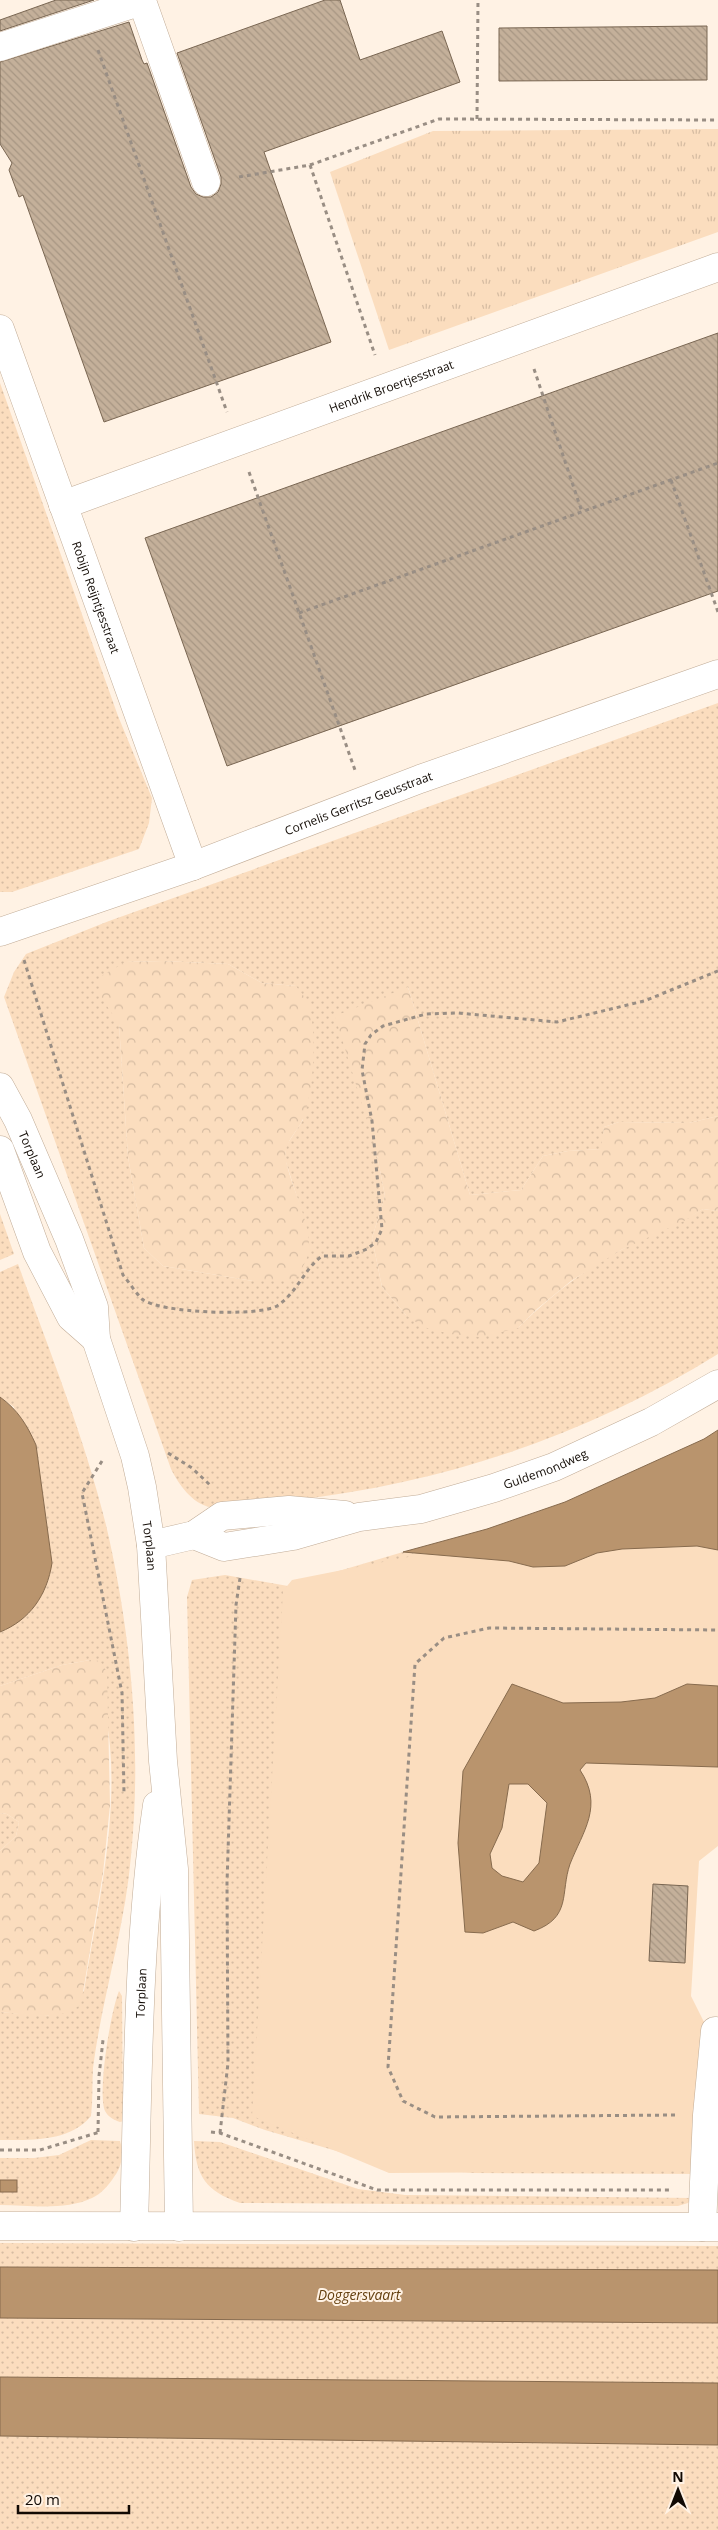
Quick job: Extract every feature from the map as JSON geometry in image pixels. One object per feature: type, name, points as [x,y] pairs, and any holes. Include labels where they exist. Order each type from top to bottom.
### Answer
[{"type":"street","points":[[0,47],[146,1],[206,182]]},
{"type":"street","name":"Hendrik Broertjesstraat","points":[[63,506],[718,267]]},
{"type":"street","name":"Robijn Reijntjesstraat","points":[[0,329],[193,866]]},
{"type":"street","name":"Cornelis Gerritsz Geusstraat","points":[[7,930],[193,866],[420,779],[718,674]]},
{"type":"street","name":"Torplaan","points":[[0,1087],[18,1120],[70,1239],[94,1307],[96,1339],[125,1425],[142,1487],[151,1545],[163,1761],[174,1869],[179,2227]]},
{"type":"street","points":[[0,1150],[37,1252],[71,1317],[96,1339]]},
{"type":"street","name":"Guldemondweg","points":[[194,1534],[224,1547],[293,1536],[359,1517],[421,1509],[494,1488],[554,1467],[651,1422],[718,1384]]},
{"type":"street","name":"Guldemondweg","points":[[151,1545],[194,1534],[222,1516],[289,1510],[359,1517]]},
{"type":"street","name":"Torplaan","points":[[134,2227],[140,1988],[148,1869],[163,1761]]},
{"type":"street","points":[[0,2226],[710,2227],[702,2190],[715,2031]]},
{"type":"path","points":[[477,119],[478,0]]},
{"type":"path","points":[[206,182],[310,165],[439,119],[718,120]]},
{"type":"path","points":[[310,165],[386,388]]},
{"type":"path","points":[[524,338],[582,512]]},
{"type":"path","points":[[299,613],[718,463]]},
{"type":"path","points":[[671,480],[718,612]]},
{"type":"path","points":[[7,930],[123,1275],[143,1300],[177,1308],[221,1313],[256,1312],[274,1307],[289,1298],[317,1259],[322,1256],[349,1256],[367,1249],[376,1242],[382,1229],[379,1187],[372,1121],[362,1070],[365,1044],[371,1035],[383,1026],[426,1014],[458,1013],[557,1022],[644,1001],[718,971]]},
{"type":"path","points":[[125,1425],[82,1493],[122,1694],[125,1800]]},
{"type":"path","points":[[167,1452],[192,1468],[240,1514]]},
{"type":"path","points":[[244,1544],[236,1605],[227,1883],[228,2063],[220,2132],[377,2190],[702,2190]]},
{"type":"path","points":[[707,2115],[434,2116],[402,2100],[388,2067],[415,1664],[444,1638],[489,1628],[718,1630]]},
{"type":"path","points":[[98,2132],[99,2069],[104,2035]]},
{"type":"green space","points":[[718,129],[718,232],[389,350],[330,172],[433,131]]},
{"type":"green space","points":[[0,383],[118,716],[152,798],[149,823],[139,849],[12,892],[0,892]]},
{"type":"green space","points":[[718,703],[718,1116],[689,1123],[619,1122],[604,1127],[602,1149],[568,1151],[543,1156],[521,1190],[470,1195],[408,987],[376,1150],[385,1196],[372,1238],[382,1287],[406,1315],[518,1328],[566,1285],[593,1266],[703,1209],[718,1211],[718,1354],[669,1383],[567,1431],[514,1451],[460,1468],[405,1482],[293,1500],[216,1507],[210,1507],[197,1502],[182,1486],[171,1469],[4,997],[14,972],[26,954],[109,921]],"holes":[[[163,961],[228,964],[262,983],[296,986],[303,1120],[286,1146],[285,1159],[302,1213],[309,1248],[253,1281],[163,1266],[144,1248],[128,1157],[119,1024],[126,962]]]},
{"type":"green space","points":[[163,961],[228,964],[262,983],[296,986],[309,1005],[314,1046],[310,1093],[303,1119],[288,1143],[286,1154],[288,1170],[304,1216],[309,1238],[307,1257],[295,1279],[253,1281],[163,1266],[144,1248],[128,1157],[119,1024],[99,994],[99,977],[126,962]]},
{"type":"green space","points":[[408,987],[470,1195],[521,1190],[543,1156],[568,1151],[601,1149],[604,1127],[619,1122],[689,1123],[718,1116],[718,1211],[703,1209],[684,1221],[621,1250],[571,1281],[537,1309],[518,1328],[481,1337],[450,1334],[423,1327],[406,1315],[382,1287],[372,1238],[385,1196],[376,1150],[335,1016]]},
{"type":"green space","points":[[0,1214],[14,1254],[0,1260]]},
{"type":"green space","points":[[18,1264],[77,1426],[106,1525],[115,1565],[128,1648],[135,1732],[135,1773],[134,1815],[128,1883],[97,2041],[93,2068],[91,2116],[72,2131],[61,2135],[37,2139],[0,2140],[0,2012],[48,2016],[84,1991],[100,1900],[111,1807],[110,1746],[107,1724],[90,1660],[62,1665],[0,1686],[0,1632],[24,1617],[36,1603],[49,1578],[14,1407],[0,1397],[0,1272]]},
{"type":"green space","points":[[718,1446],[718,1846],[699,1861],[691,1996],[708,2030],[718,2171],[389,2173],[252,2116],[283,1591],[292,1580],[489,1541]]},
{"type":"green space","points":[[403,1552],[509,1561],[458,1602],[718,2174],[473,2173],[384,2165],[265,2130],[233,2118],[199,2114],[187,1597],[192,1580],[225,1575],[288,1586]]},
{"type":"green space","points":[[90,1660],[100,1661],[107,1672],[110,1805],[103,1873],[81,2004],[63,2014],[53,2015],[42,2016],[0,2012],[0,1851],[16,1836],[19,1822],[7,1814],[0,1813],[0,1686],[62,1665]]},
{"type":"green space","points":[[0,1813],[7,1814],[19,1822],[16,1836],[0,1851]]},
{"type":"green space","points":[[119,1991],[122,1996],[123,2121],[120,2122],[108,2115],[103,2101],[104,2070],[109,2032]]},
{"type":"green space","points":[[91,2140],[120,2141],[122,2150],[122,2160],[117,2173],[99,2194],[70,2205],[0,2205],[0,2192],[16,2192],[17,2180],[0,2180],[0,2158],[34,2158],[59,2155]]},
{"type":"green space","points":[[194,2141],[220,2142],[358,2189],[405,2195],[691,2198],[688,2203],[678,2206],[240,2203],[211,2188],[205,2181],[197,2164]]},
{"type":"green space","points":[[0,2243],[718,2246],[718,2270],[0,2267]]},
{"type":"green space","points":[[0,2318],[718,2323],[718,2383],[0,2377]]},
{"type":"green space","points":[[0,2424],[718,2434],[718,2530],[0,2530]]},
{"type":"water","points":[[0,1397],[21,1418],[36,1445],[52,1563],[46,1586],[35,1605],[20,1621],[0,1632]]},
{"type":"water","points":[[718,1430],[718,1550],[697,1546],[622,1549],[597,1553],[565,1566],[533,1567],[509,1561],[403,1552],[487,1529],[565,1502],[704,1439]]},
{"type":"water","points":[[512,1684],[563,1703],[621,1702],[655,1698],[687,1684],[718,1686],[718,1767],[586,1763],[580,1770],[587,1783],[590,1795],[591,1807],[589,1818],[570,1864],[559,1911],[554,1919],[534,1931],[513,1922],[483,1933],[465,1932],[458,1843],[463,1771]],"holes":[[[509,1784],[528,1784],[547,1803],[539,1863],[523,1882],[502,1876],[492,1868],[490,1854],[502,1828]]]},
{"type":"water","points":[[0,2180],[17,2180],[17,2192],[0,2192]]},
{"type":"water","name":"Doggersvaart","points":[[0,2267],[718,2270],[718,2323],[0,2318]]},
{"type":"water","points":[[0,2377],[718,2383],[718,2445],[0,2436]]},
{"type":"building","points":[[56,0],[94,0],[0,31],[0,20]]},
{"type":"building","points":[[325,0],[340,0],[360,60],[442,31],[460,82],[264,152],[331,342],[104,422],[23,195],[19,197],[9,170],[12,163],[0,144],[0,62],[129,22],[142,60],[144,64],[147,63],[191,187],[196,194],[203,197],[211,197],[218,192],[221,177],[177,53]]},
{"type":"building","points":[[707,26],[707,80],[499,81],[499,28]]},
{"type":"building","points":[[718,333],[718,591],[227,766],[145,538]]},
{"type":"building","points":[[653,1884],[688,1886],[685,1963],[649,1961]]}]
